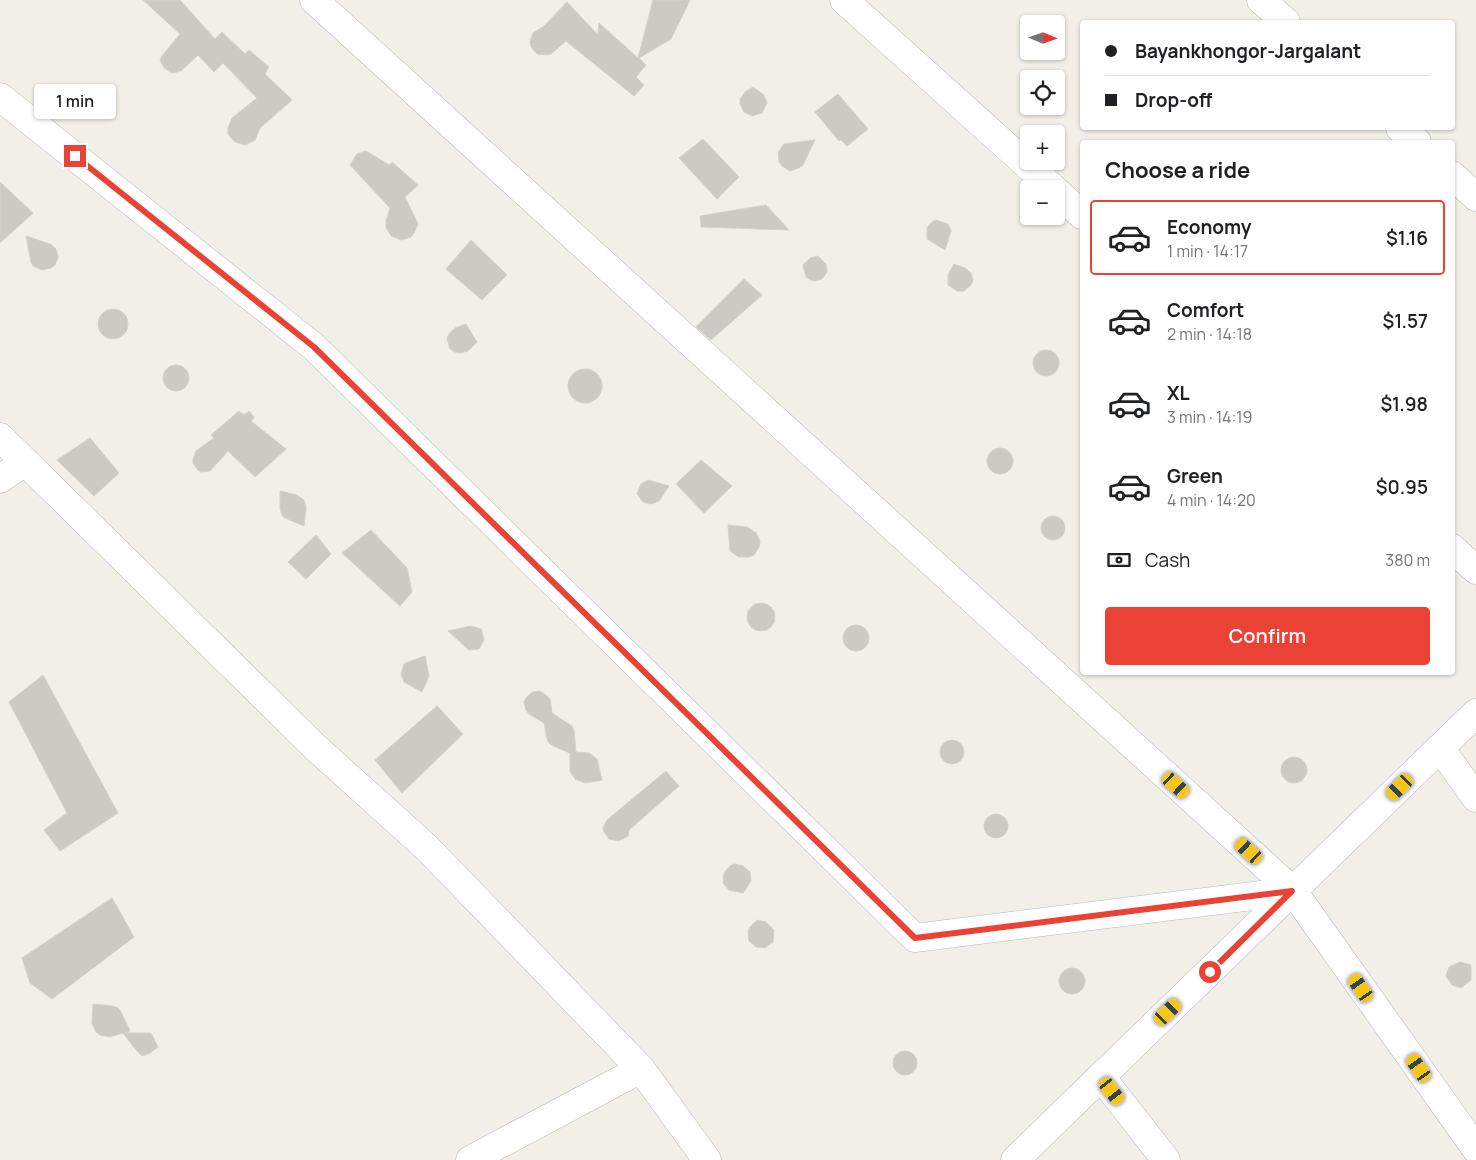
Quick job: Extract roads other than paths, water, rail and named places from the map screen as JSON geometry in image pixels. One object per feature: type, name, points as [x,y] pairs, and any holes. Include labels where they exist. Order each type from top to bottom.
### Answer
[{"type":"street","points":[[314,0],[1292,891],[1476,1149]]},
{"type":"street","points":[[844,0],[1044,180]]},
{"type":"street","points":[[1261,0],[1284,20]]},
{"type":"street","points":[[0,96],[314,347],[915,938],[1292,891]]},
{"type":"street","points":[[1402,130],[1415,140]]},
{"type":"street","points":[[1455,178],[1476,197]]},
{"type":"street","points":[[1065,199],[1080,213]]},
{"type":"street","points":[[0,437],[315,747],[426,847],[642,1069],[707,1160]]},
{"type":"street","points":[[0,480],[25,462]]},
{"type":"street","points":[[1455,551],[1476,570]]},
{"type":"street","points":[[1015,1160],[1476,713]]},
{"type":"street","points":[[1440,748],[1476,798]]},
{"type":"street","points":[[470,1160],[642,1069]]},
{"type":"street","points":[[1101,1077],[1166,1160]]}]
